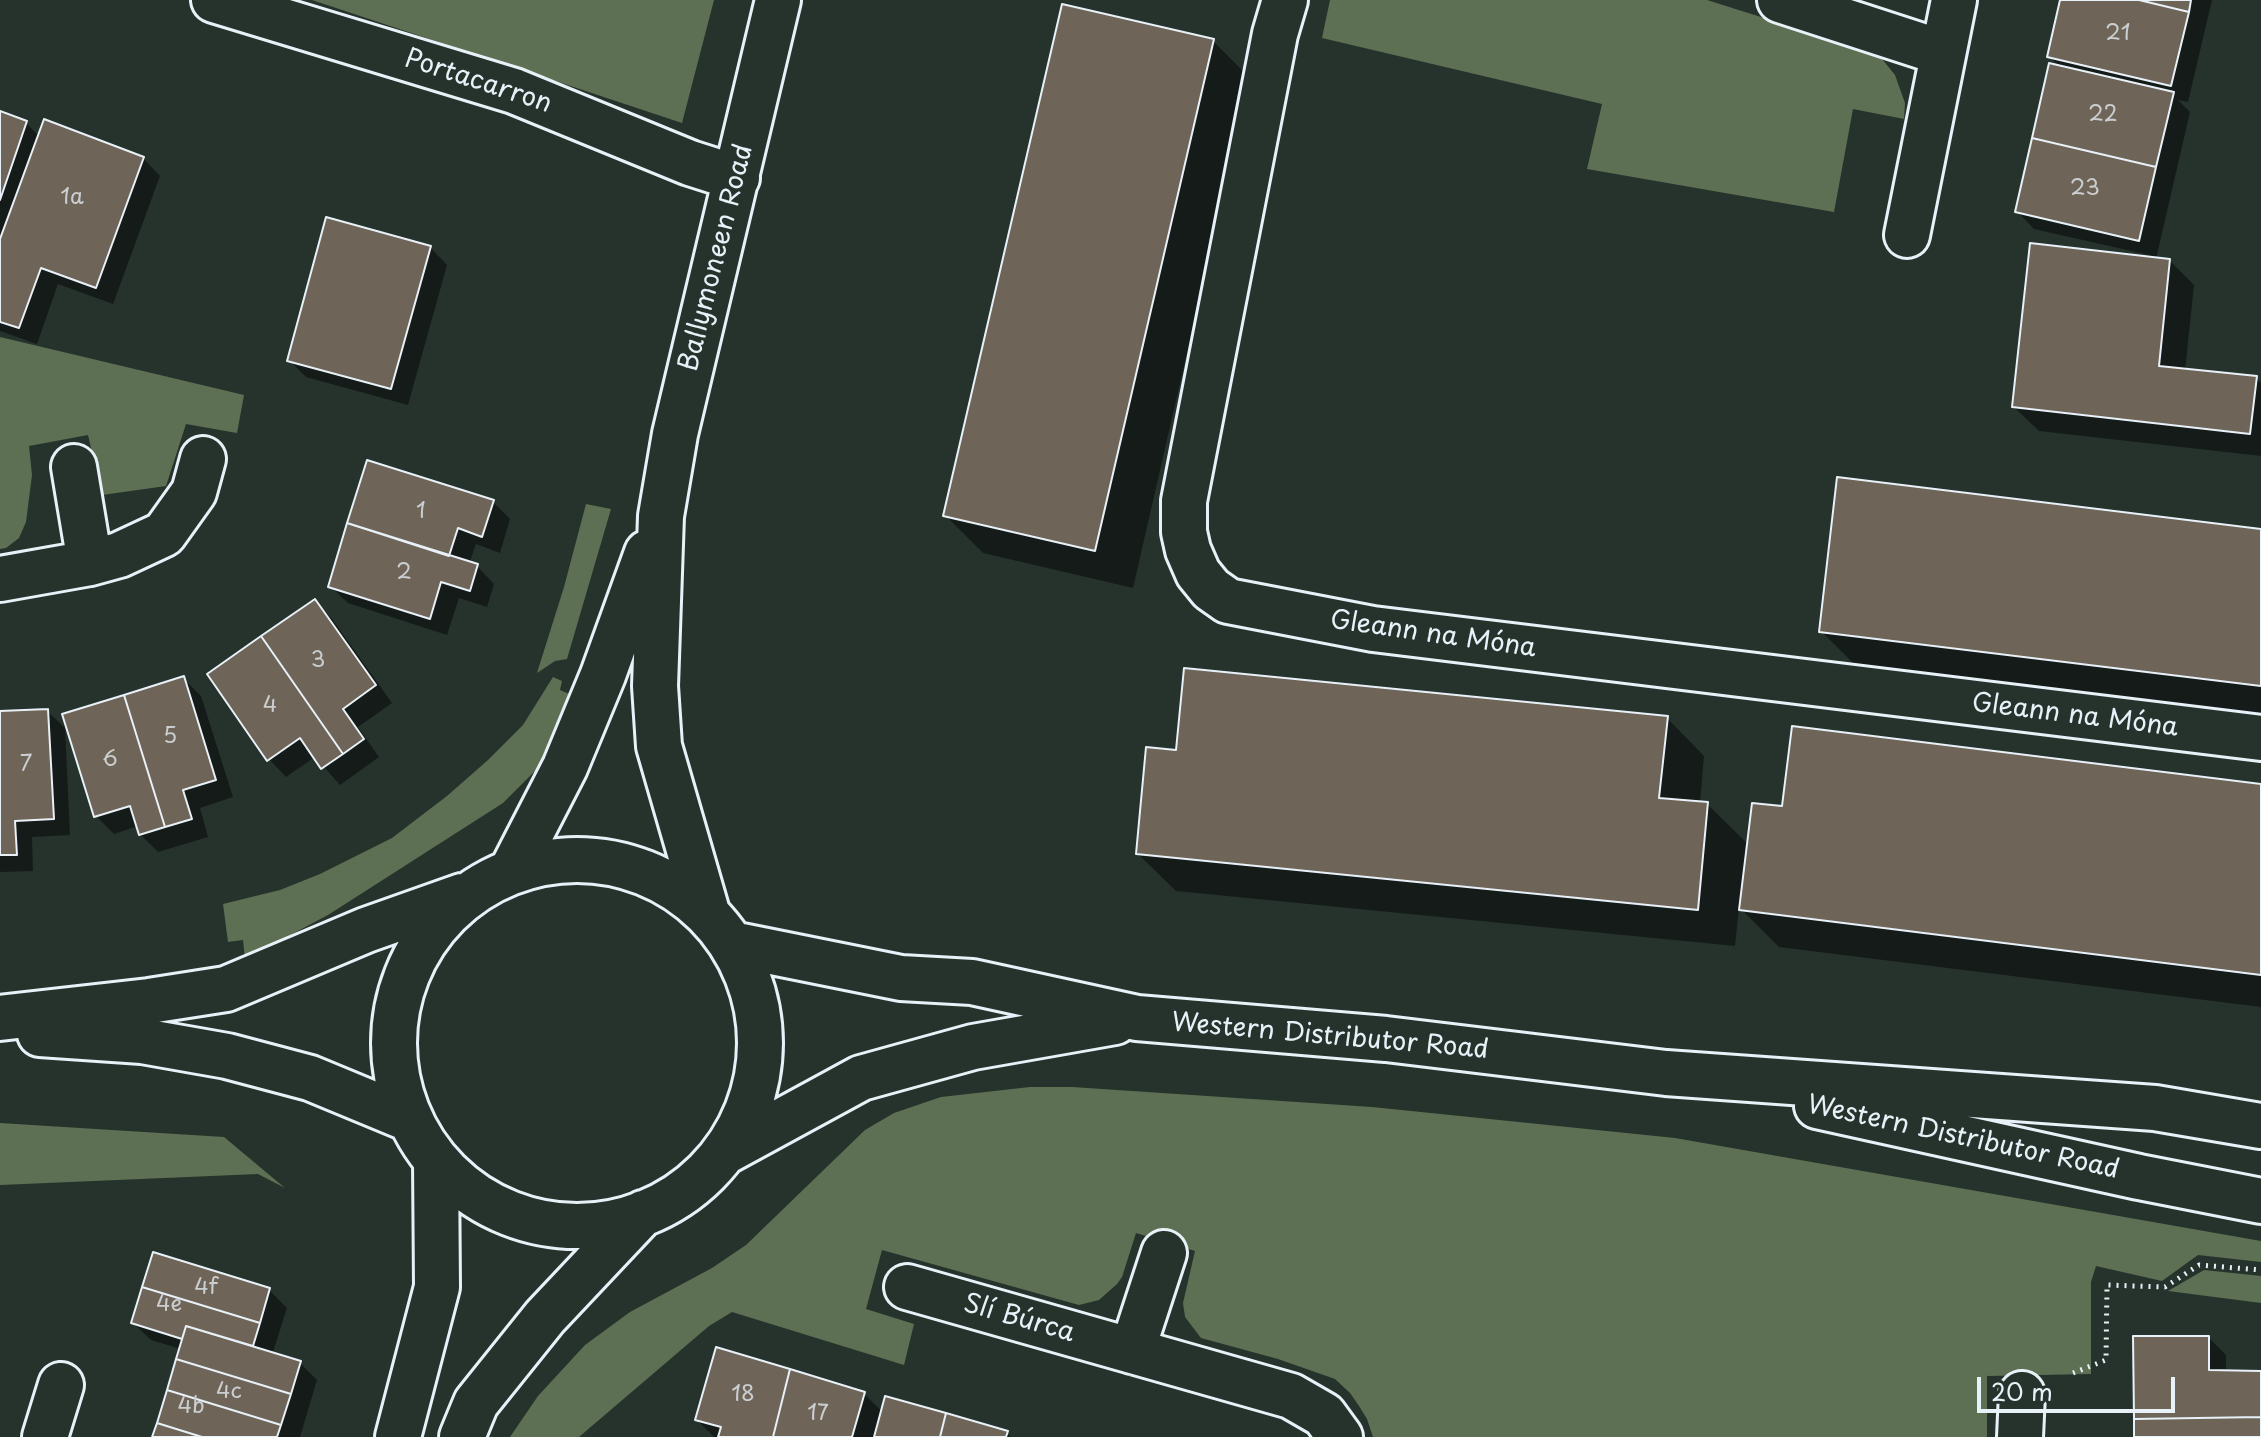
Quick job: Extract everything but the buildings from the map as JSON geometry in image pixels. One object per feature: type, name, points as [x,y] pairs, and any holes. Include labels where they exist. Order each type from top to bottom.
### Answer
[{"type":"street","name":"Portacarron","points":[[214,0],[514,91],[690,163],[737,178]]},
{"type":"street","name":"Ballymoneen Road","points":[[725,1152],[746,1116],[757,1078],[760,1055],[757,1006],[747,974],[720,928],[659,746],[655,686],[661,516],[675,434],[778,0]]},
{"type":"street","name":"Gleann na Móna","points":[[1285,0],[1275,34],[1184,501],[1184,532],[1188,550],[1198,573],[1211,589],[1228,601],[1373,629],[2261,738]]},
{"type":"street","points":[[1780,0],[1943,53]]},
{"type":"street","points":[[1907,235],[1954,0]]},
{"type":"street","points":[[0,579],[90,563],[119,555],[164,534],[194,492],[203,459]]},
{"type":"street","points":[[74,467],[90,563]]},
{"type":"street","name":"Ballymoneen Road","points":[[512,870],[578,738],[661,516]]},
{"type":"street","points":[[0,1018],[226,989],[366,930],[469,893],[512,870],[548,861],[611,862],[653,875],[681,892],[720,928]]},
{"type":"street","points":[[469,893],[445,914],[415,954],[399,993],[392,1043],[397,1081],[409,1119],[436,1161],[459,1183],[486,1202],[515,1216],[546,1224],[599,1225],[643,1213],[683,1193],[708,1172],[725,1152]]},
{"type":"street","name":"Western Distributor Road","points":[[720,928],[901,978],[972,982],[1137,1018],[1386,1039],[1666,1073],[2155,1108],[2261,1126]]},
{"type":"street","name":"Western Distributor Road","points":[[725,1152],[861,1078],[973,1047],[1137,1018]]},
{"type":"street","points":[[0,1032],[142,1041],[227,1056],[310,1078],[409,1119]]},
{"type":"street","name":"Western Distributor Road","points":[[1666,1073],[2261,1201]]},
{"type":"street","points":[[398,1437],[437,1287],[436,1161]]},
{"type":"street","points":[[462,1437],[476,1403],[545,1317],[643,1213]]},
{"type":"street","points":[[1132,1351],[1164,1253]]},
{"type":"street","name":"Slí Búrca","points":[[907,1287],[1303,1401],[1324,1415],[1340,1437]]},
{"type":"street","points":[[45,1437],[61,1385]]},
{"type":"street","points":[[2020,1437],[2022,1394]]},
{"type":"path","points":[[2022,1394],[2106,1360],[2107,1285],[2165,1287],[2199,1265],[2261,1270]]},
{"type":"green space","points":[[312,0],[714,0],[682,123]]},
{"type":"green space","points":[[1330,0],[1707,0],[1878,54],[1895,75],[1905,103],[1904,119],[1853,109],[1834,212],[1587,169],[1602,104],[1322,38]]},
{"type":"green space","points":[[0,337],[244,395],[237,433],[186,424],[166,486],[102,495],[88,435],[29,446],[32,475],[26,522],[19,538],[0,549]]},
{"type":"green space","points":[[586,504],[611,509],[567,659],[555,661],[537,673],[564,587]]},
{"type":"green space","points":[[553,677],[562,681],[560,690],[576,697],[542,764],[503,803],[328,915],[245,959],[243,940],[228,942],[223,904],[280,890],[392,838],[447,796],[523,725]]},
{"type":"green space","points":[[1030,1087],[1072,1087],[1372,1107],[1675,1138],[2261,1241],[2261,1262],[2198,1255],[2162,1281],[2096,1266],[2091,1282],[2091,1374],[1987,1376],[1987,1437],[1373,1437],[1359,1406],[1335,1379],[1278,1359],[1201,1338],[1185,1317],[1183,1303],[1195,1251],[1136,1233],[1117,1284],[1099,1300],[1079,1305],[882,1250],[866,1309],[914,1324],[904,1365],[732,1312],[709,1326],[579,1437],[510,1437],[538,1396],[585,1345],[630,1312],[712,1268],[746,1245],[865,1130],[894,1113],[941,1097]]},
{"type":"green space","points":[[0,1123],[224,1137],[285,1188],[258,1174],[0,1185]]},
{"type":"green space","points":[[2204,1270],[2261,1276],[2261,1303],[2168,1291]]}]
